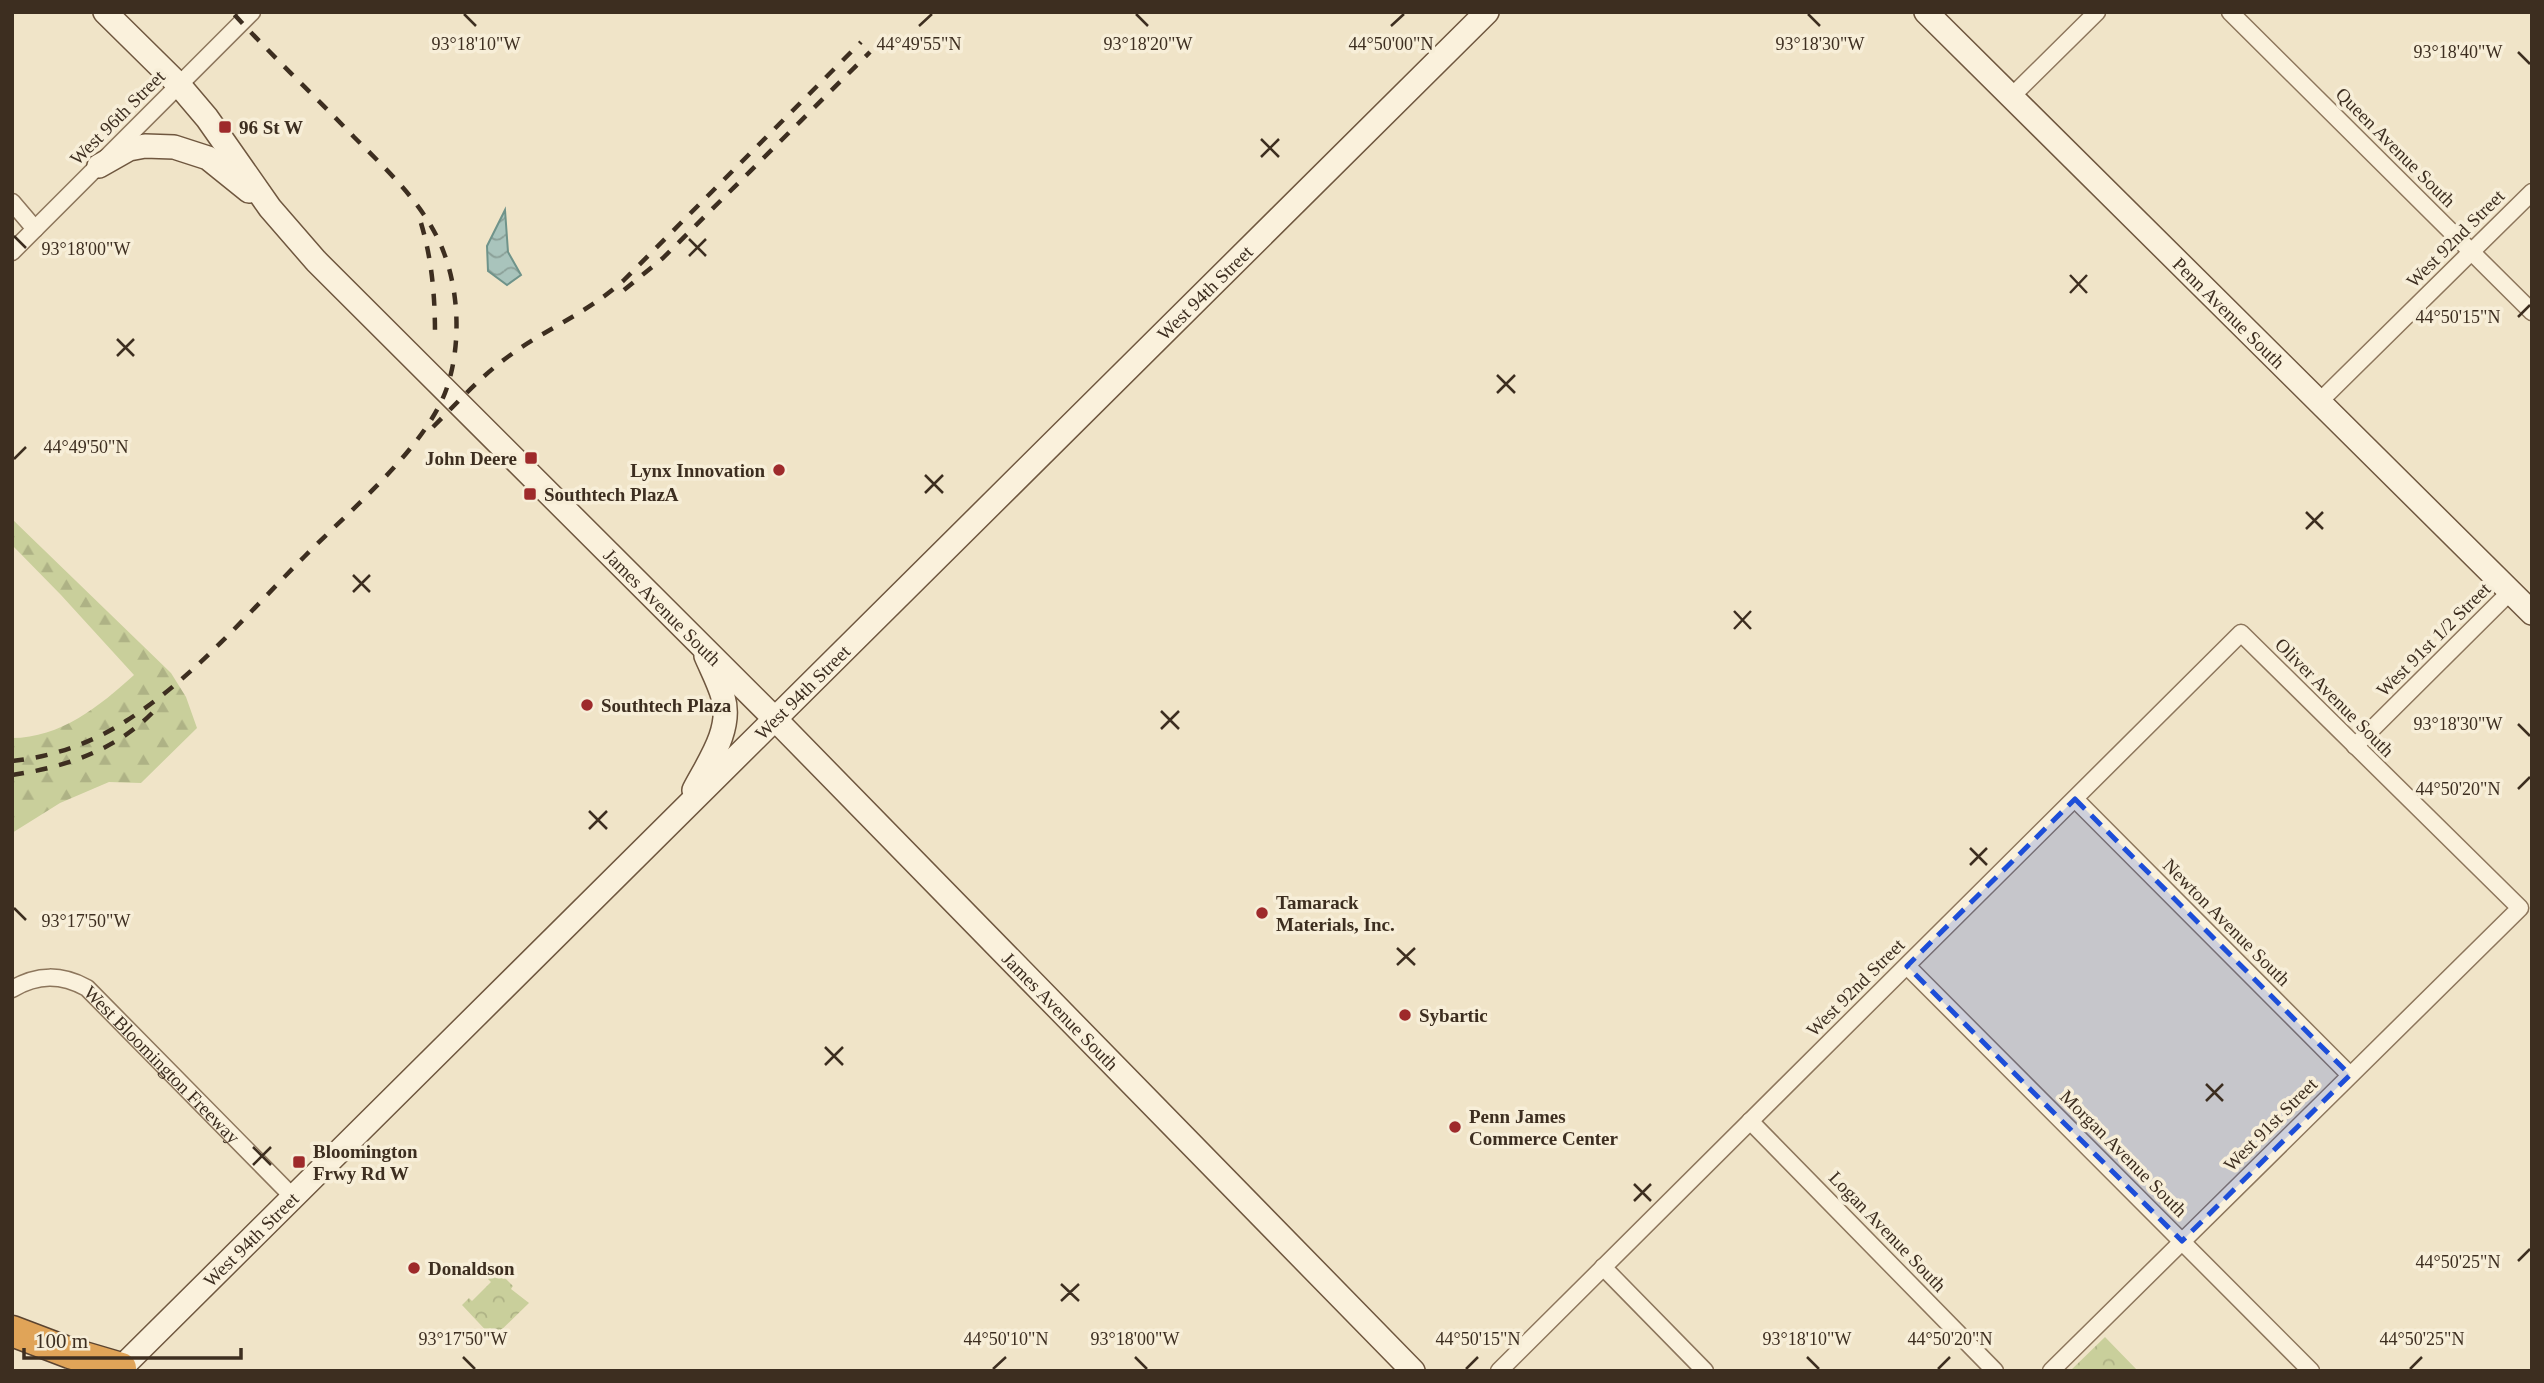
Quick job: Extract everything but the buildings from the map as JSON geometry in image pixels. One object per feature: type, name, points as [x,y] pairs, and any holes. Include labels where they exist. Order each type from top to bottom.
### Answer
[{"type":"highway","points":[[12,1331],[122,1370]]},
{"type":"street","name":"James Avenue South","points":[[105,12],[179,85],[207,118],[270,208],[316,261],[775,719],[1413,1371]]},
{"type":"street","name":"West 96th Street","points":[[12,252],[252,12]]},
{"type":"street","name":"West 94th Street","points":[[122,1370],[1487,12]]},
{"type":"street","name":"Penn Avenue South","points":[[1926,12],[2532,613]]},
{"type":"street","points":[[2011,97],[2097,12]]},
{"type":"street","name":"Queen Avenue South","points":[[2230,12],[2532,312]]},
{"type":"street","points":[[99,166],[130,149],[145,146],[174,147],[208,158],[270,208]]},
{"type":"street","name":"West 92nd Street","points":[[2318,403],[2532,192]]},
{"type":"street","points":[[12,202],[35,229]]},
{"type":"street","name":"West 91st 1/2 Street","points":[[2355,746],[2510,592]]},
{"type":"street","name":"West 92nd Street","points":[[1499,1371],[2241,633]]},
{"type":"street","name":"Oliver Avenue South","points":[[2241,633],[2520,908]]},
{"type":"street","points":[[684,809],[717,746],[725,719],[723,697],[702,647]]},
{"type":"street","name":"Newton Avenue South","points":[[2075,799],[2350,1075]]},
{"type":"street","name":"West 91st Street","points":[[2051,1371],[2520,908]]},
{"type":"street","name":"Morgan Avenue South","points":[[1907,965],[2311,1371]]},
{"type":"street","name":"West Bloomington Freeway","points":[[12,989],[48,976],[62,977],[87,988],[293,1198]]},
{"type":"street","name":"Logan Avenue South","points":[[1750,1121],[1994,1371]]},
{"type":"street","points":[[1603,1267],[1704,1371]]},
{"type":"highlighted area","points":[[2075,799],[2350,1075],[2182,1241],[1907,966]]},
{"type":"green space","points":[[12,519],[171,673],[186,697],[197,728],[141,783],[109,782],[60,803],[12,833],[12,738],[47,733],[63,726],[93,709],[134,675],[12,545]]},
{"type":"green space","points":[[495,1272],[505,1278],[513,1286],[511,1289],[529,1303],[493,1338],[462,1305],[469,1298],[472,1301],[491,1282],[488,1279]]},
{"type":"green space","points":[[2105,1337],[2138,1371],[2070,1371]]},
{"type":"water","points":[[505,210],[508,252],[521,275],[507,285],[488,271],[487,246]]},
{"type":"railway","points":[[12,761],[57,752],[99,736],[126,721],[175,685],[220,644],[402,459],[434,415],[450,377],[456,341],[456,305],[444,253],[428,220],[393,177],[232,12]]},
{"type":"railway","points":[[433,427],[499,364],[523,346],[595,303],[623,281],[861,42]]},
{"type":"railway","points":[[624,290],[663,258],[870,52]]},
{"type":"railway","points":[[421,223],[432,278],[435,335]]},
{"type":"railway","points":[[12,775],[52,767],[90,754],[124,736],[155,710]]},
{"type":"place","name":"96 St W","points":[[225,127]]},
{"type":"place","name":"John Deere","points":[[531,458]]},
{"type":"place","name":"Lynx Innovation","points":[[779,470]]},
{"type":"place","name":"Southtech PlazA","points":[[530,494]]},
{"type":"place","name":"Southtech Plaza","points":[[587,705]]},
{"type":"place","name":"Tamarack Materials, Inc.","points":[[1262,913]]},
{"type":"place","name":"Sybartic","points":[[1405,1015]]},
{"type":"place","name":"Penn James Commerce Center","points":[[1455,1127]]},
{"type":"place","name":"Bloomington Frwy Rd W","points":[[299,1162]]},
{"type":"place","name":"Donaldson","points":[[414,1268]]}]
